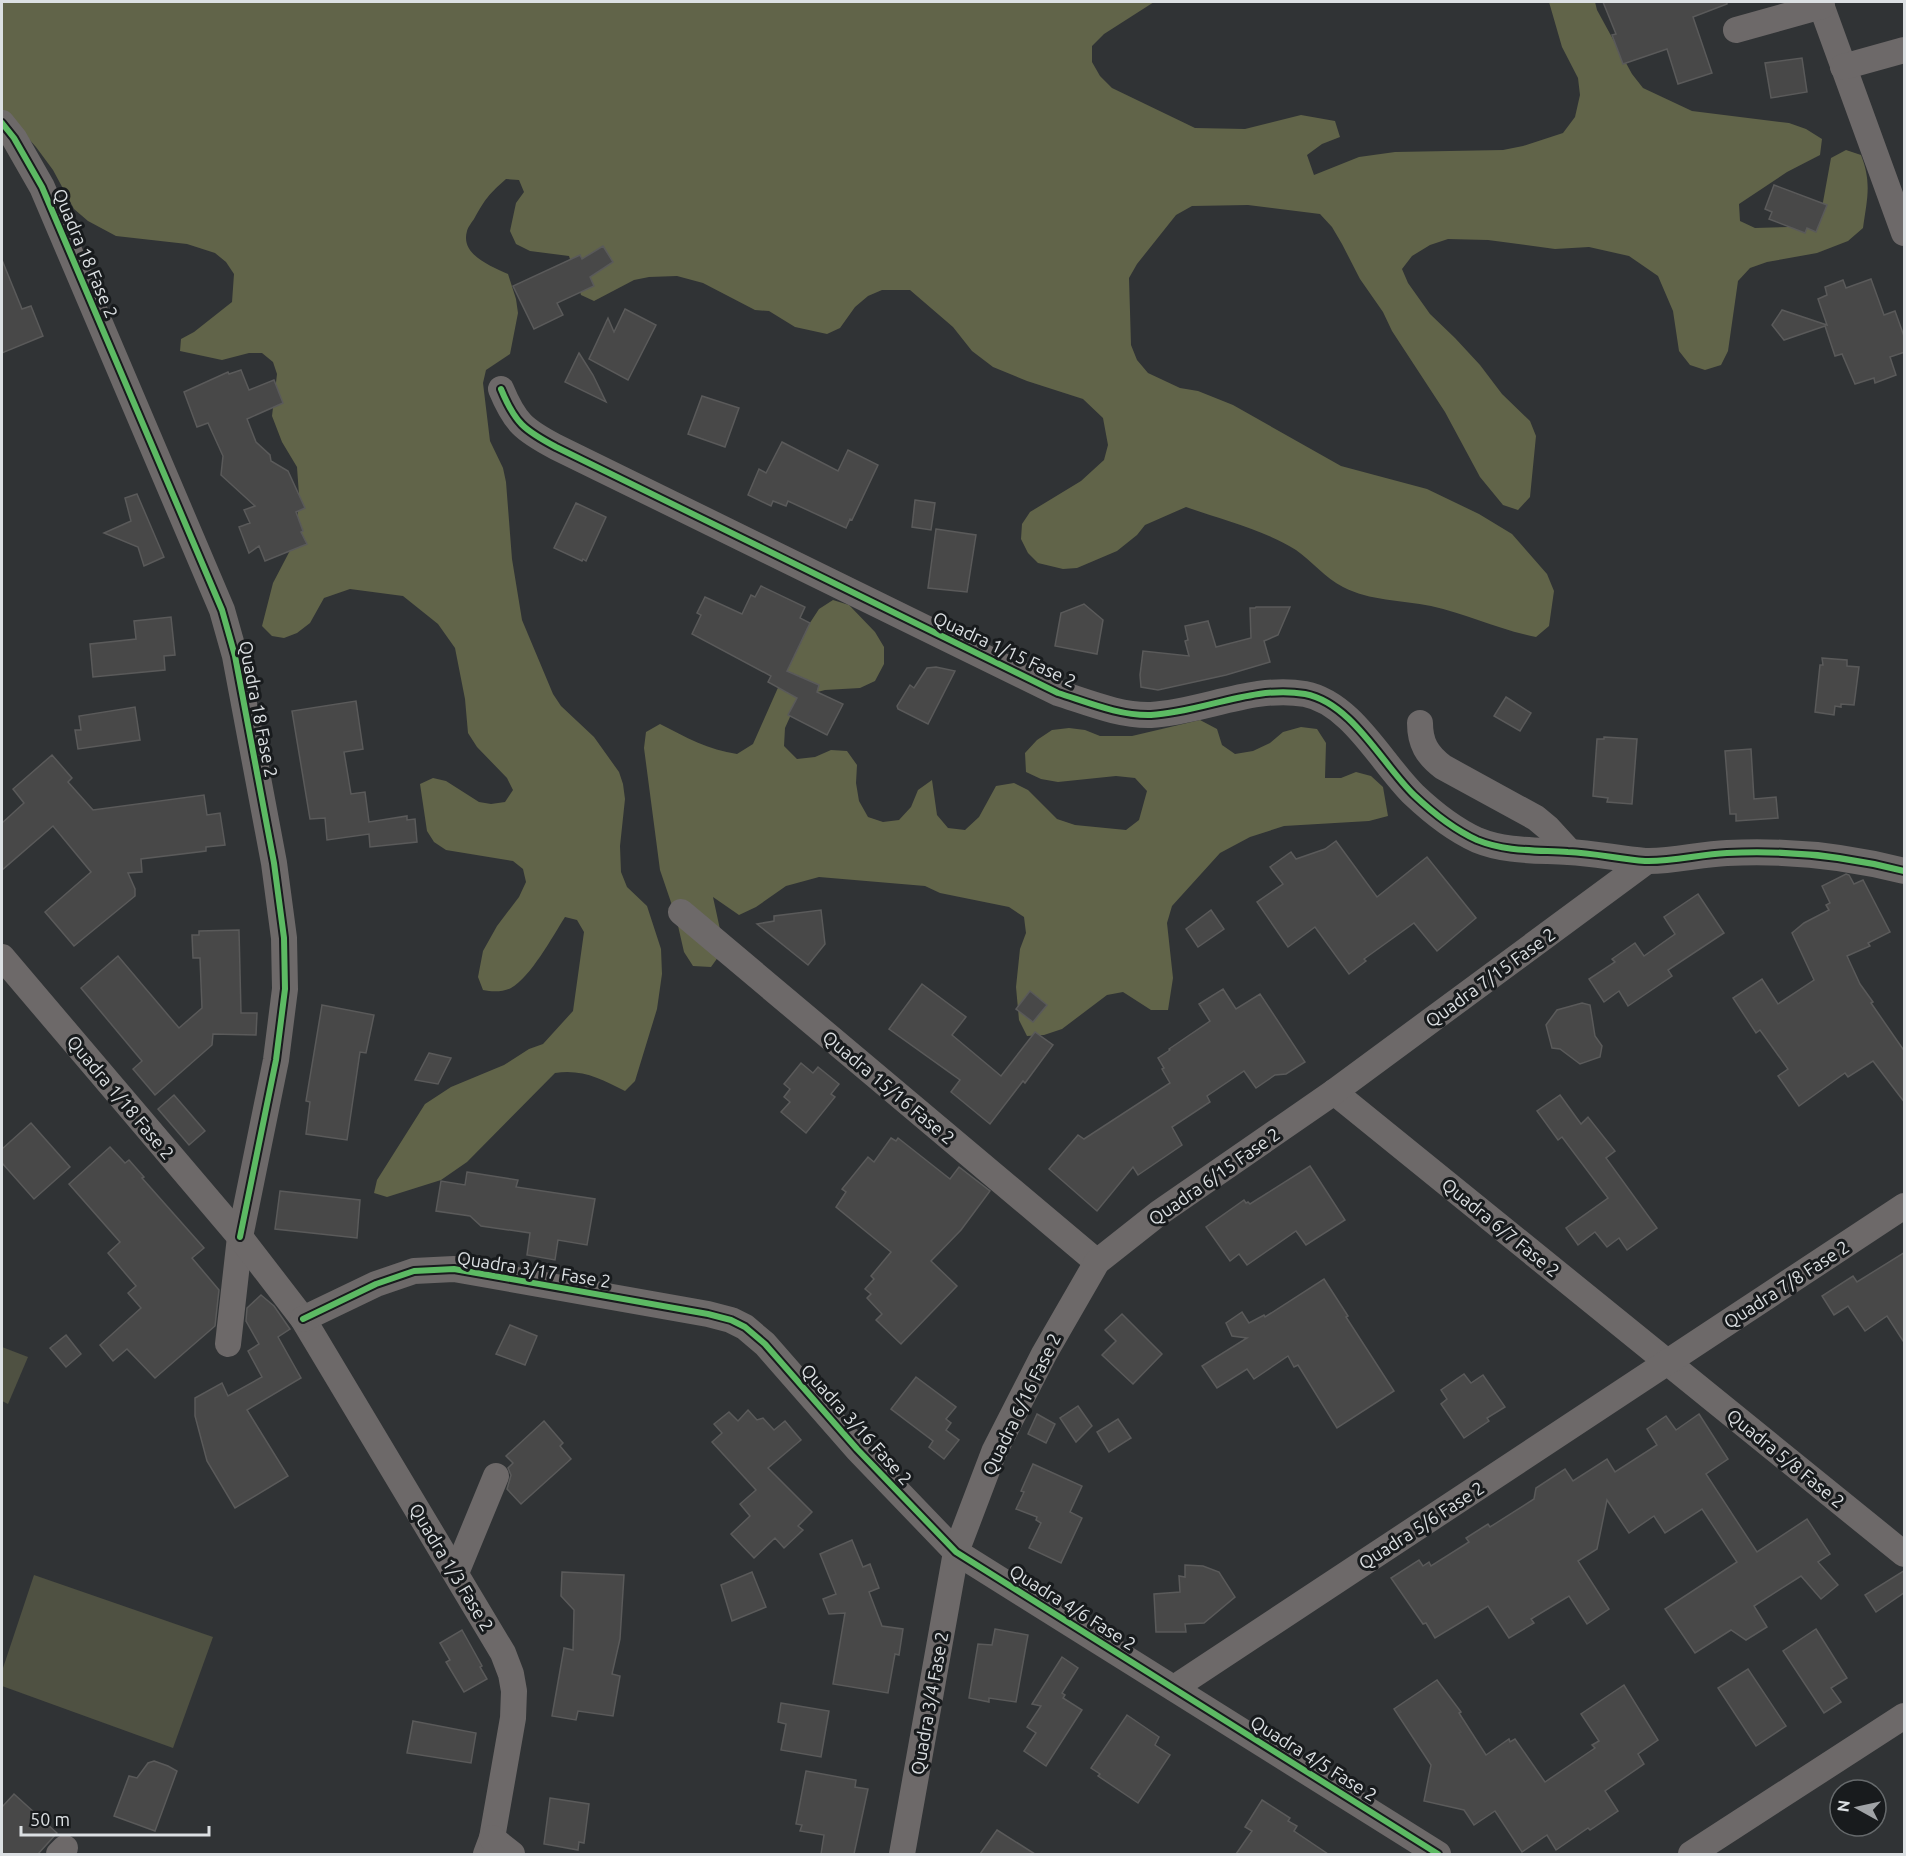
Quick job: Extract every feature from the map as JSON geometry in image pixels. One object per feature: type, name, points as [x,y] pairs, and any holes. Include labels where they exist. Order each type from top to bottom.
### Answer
[{"type":"street","points":[[1736,30],[1821,4],[1905,233]]},
{"type":"street","points":[[1843,67],[1905,50]]},
{"type":"street","name":"Quadra 18 Fase 2","points":[[2,123],[14,138],[42,187],[222,610],[235,656],[274,862],[284,948],[285,988],[276,1060],[240,1237],[228,1344]]},
{"type":"street","name":"Quadra 1/15 Fase 2","points":[[501,389],[515,418],[530,433],[1058,693],[1131,714],[1149,715],[1268,692],[1307,694],[1320,699],[1338,710],[1357,728],[1414,795],[1447,822],[1478,840],[1514,850],[1570,852],[1647,861],[1727,853],[1818,854],[1905,871]]},
{"type":"street","points":[[1420,723],[1421,740],[1431,758],[1536,818],[1570,852]]},
{"type":"street","name":"Quadra 7/15 Fase 2","points":[[1334,1092],[1647,861]]},
{"type":"street","name":"Quadra 15/16 Fase 2","points":[[681,912],[1097,1262]]},
{"type":"street","name":"Quadra 1/18 Fase 2","points":[[2,957],[240,1237],[303,1319]]},
{"type":"street","name":"Quadra 6/15 Fase 2","points":[[1097,1262],[1159,1213],[1334,1092]]},
{"type":"street","name":"Quadra 6/7 Fase 2","points":[[1334,1092],[1668,1362]]},
{"type":"street","name":"Quadra 7/8 Fase 2","points":[[1668,1362],[1905,1206]]},
{"type":"street","name":"Quadra 6/16 Fase 2","points":[[956,1552],[994,1452],[1044,1354],[1097,1262]]},
{"type":"street","name":"Quadra 3/17 Fase 2","points":[[303,1319],[376,1284],[414,1271],[454,1269],[731,1320]]},
{"type":"street","name":"Quadra 1/3 Fase 2","points":[[303,1319],[503,1653],[511,1674],[514,1691],[513,1718],[489,1846]]},
{"type":"street","name":"Quadra 3/16 Fase 2","points":[[731,1320],[745,1327],[765,1344],[857,1449],[956,1552]]},
{"type":"street","name":"Quadra 5/8 Fase 2","points":[[1668,1362],[1905,1554]]},
{"type":"street","name":"Quadra 5/6 Fase 2","points":[[1174,1688],[1668,1362]]},
{"type":"street","points":[[456,1573],[496,1476]]},
{"type":"street","name":"Quadra 4/6 Fase 2","points":[[956,1552],[1174,1688]]},
{"type":"street","name":"Quadra 3/4 Fase 2","points":[[902,1854],[956,1552]]},
{"type":"street","name":"Quadra 4/5 Fase 2","points":[[1174,1688],[1438,1854]]},
{"type":"street","points":[[1691,1854],[1905,1716]]},
{"type":"street","points":[[489,1846],[512,1854]]},
{"type":"green space","points":[[2,2],[1154,2],[1104,34],[1092,46],[1092,62],[1100,76],[1112,88],[1195,128],[1245,129],[1301,115],[1335,121],[1340,137],[1322,144],[1307,155],[1314,175],[1359,157],[1395,152],[1503,150],[1563,133],[1575,117],[1580,95],[1578,78],[1562,47],[1549,2],[1595,2],[1597,10],[1632,74],[1643,88],[1692,111],[1789,123],[1806,129],[1822,139],[1820,155],[1787,172],[1739,204],[1740,221],[1755,228],[1789,227],[1821,213],[1831,158],[1846,150],[1861,155],[1867,174],[1867,200],[1863,228],[1848,241],[1817,253],[1767,262],[1750,268],[1738,281],[1728,351],[1721,365],[1705,370],[1690,365],[1679,351],[1673,311],[1658,276],[1629,256],[1589,247],[1555,249],[1488,240],[1448,239],[1430,245],[1412,256],[1402,269],[1408,283],[1430,314],[1480,365],[1502,394],[1530,421],[1536,436],[1530,497],[1518,510],[1503,505],[1480,477],[1445,412],[1360,279],[1332,227],[1320,214],[1248,205],[1192,206],[1176,215],[1137,264],[1129,278],[1131,345],[1137,360],[1148,373],[1180,388],[1198,391],[1233,405],[1341,466],[1427,489],[1479,514],[1512,534],[1547,574],[1554,591],[1549,626],[1536,637],[1431,606],[1375,598],[1353,592],[1336,583],[1302,554],[1283,543],[1256,531],[1186,507],[1145,525],[1137,535],[1117,551],[1077,568],[1063,569],[1038,563],[1028,553],[1021,539],[1022,524],[1030,512],[1081,481],[1104,460],[1108,445],[1103,418],[1083,399],[1027,381],[993,367],[972,351],[953,327],[910,290],[882,290],[868,296],[855,307],[840,328],[827,334],[795,327],[769,311],[755,310],[703,283],[677,276],[634,280],[594,301],[581,295],[569,256],[530,251],[516,244],[510,231],[516,203],[524,192],[519,180],[506,179],[484,202],[468,228],[466,239],[468,247],[478,258],[508,274],[516,299],[518,313],[510,354],[486,370],[483,383],[490,441],[503,468],[506,482],[512,559],[522,620],[553,694],[561,706],[594,737],[619,772],[625,799],[620,846],[621,872],[627,887],[647,906],[661,949],[662,974],[657,1009],[635,1081],[625,1091],[583,1074],[555,1073],[467,1162],[441,1180],[387,1197],[374,1193],[377,1180],[425,1104],[451,1087],[504,1065],[529,1049],[543,1044],[573,1011],[584,932],[577,920],[565,917],[541,956],[518,983],[504,990],[483,990],[478,977],[483,951],[497,926],[519,897],[526,882],[523,869],[513,861],[446,850],[434,842],[427,831],[420,784],[433,778],[446,781],[479,802],[491,804],[505,802],[513,790],[507,778],[477,747],[468,733],[465,699],[455,648],[438,624],[403,596],[350,589],[324,598],[310,623],[297,633],[284,638],[272,636],[262,626],[273,583],[296,539],[299,495],[297,467],[282,442],[272,416],[277,374],[273,362],[262,353],[249,353],[222,360],[180,351],[181,339],[194,332],[232,302],[234,274],[226,262],[215,253],[187,244],[116,236],[88,221],[74,209],[53,170],[2,109]]},
{"type":"green space","points":[[833,600],[849,605],[875,632],[884,647],[884,664],[875,681],[860,688],[825,690],[806,695],[794,708],[785,728],[784,746],[797,759],[815,757],[831,750],[847,751],[857,765],[856,783],[859,801],[868,817],[883,822],[899,820],[911,807],[918,790],[932,780],[937,815],[948,828],[965,830],[979,817],[996,786],[1014,783],[1028,790],[1057,819],[1075,825],[1126,830],[1139,820],[1147,791],[1135,778],[1116,776],[1058,782],[1041,779],[1026,772],[1025,753],[1037,740],[1052,730],[1069,728],[1085,730],[1100,736],[1132,736],[1200,720],[1217,729],[1222,745],[1235,754],[1253,751],[1270,743],[1283,732],[1301,727],[1317,729],[1326,743],[1325,778],[1341,778],[1356,772],[1371,776],[1383,787],[1388,816],[1369,821],[1284,826],[1250,837],[1220,853],[1172,906],[1167,923],[1173,978],[1168,1010],[1151,1010],[1123,992],[1107,995],[1062,1029],[1044,1035],[1027,1036],[1019,1020],[1016,987],[1020,949],[1026,933],[1024,917],[1009,907],[940,893],[925,886],[819,877],[786,886],[756,907],[739,915],[713,897],[721,934],[721,953],[711,967],[693,966],[684,952],[676,917],[660,870],[644,748],[646,732],[660,724],[707,746],[737,754],[753,744],[800,638],[819,609]]},
{"type":"green space","points":[[2,1347],[28,1357],[8,1404],[2,1401]]},
{"type":"green space","points":[[34,1575],[213,1637],[173,1748],[2,1686],[2,1671]]},
{"type":"building","points":[[1603,2],[1727,2],[1727,4],[1693,17],[1712,73],[1678,84],[1667,49],[1623,64],[1612,35],[1616,34]]},
{"type":"building","points":[[1802,58],[1807,92],[1771,98],[1765,63]]},
{"type":"building","points":[[1774,185],[1827,205],[1816,232],[1807,228],[1805,233],[1769,219],[1772,212],[1765,209]]},
{"type":"building","points":[[603,246],[613,262],[590,277],[594,286],[557,303],[563,315],[534,329],[513,286],[580,255],[582,259]]},
{"type":"building","points":[[2,260],[22,309],[31,306],[43,336],[2,353]]},
{"type":"building","points":[[1871,279],[1884,315],[1895,311],[1905,339],[1905,352],[1890,357],[1896,375],[1875,383],[1874,378],[1855,384],[1842,354],[1835,356],[1825,326],[1784,340],[1772,325],[1782,310],[1827,325],[1818,299],[1827,295],[1825,287],[1843,280],[1846,288]]},
{"type":"building","points":[[625,309],[656,325],[628,380],[589,359],[608,318],[614,332]]},
{"type":"building","points":[[579,353],[593,375],[606,402],[565,382]]},
{"type":"building","points":[[241,370],[249,390],[274,380],[283,403],[247,419],[256,442],[270,455],[271,461],[288,471],[305,508],[296,512],[307,544],[265,561],[259,546],[249,553],[239,527],[250,523],[244,510],[255,506],[221,475],[223,456],[208,423],[197,427],[184,392],[228,372],[229,374]]},
{"type":"building","points":[[702,396],[739,408],[725,447],[688,434]]},
{"type":"building","points":[[782,442],[838,471],[848,450],[878,465],[846,528],[788,501],[786,506],[773,501],[771,506],[748,495],[759,469],[766,473]]},
{"type":"building","points":[[137,494],[164,557],[144,566],[138,547],[104,533],[131,521],[125,498]]},
{"type":"building","points":[[915,500],[935,503],[931,530],[912,527]]},
{"type":"building","points":[[576,503],[606,517],[586,561],[554,548]]},
{"type":"building","points":[[936,529],[976,535],[967,592],[928,588]]},
{"type":"building","points":[[761,586],[805,607],[800,618],[810,623],[787,671],[819,685],[817,692],[843,704],[827,735],[788,715],[797,698],[768,682],[771,676],[692,634],[701,615],[697,613],[705,597],[742,614],[751,595],[755,597]]},
{"type":"building","points":[[1084,604],[1103,620],[1097,654],[1055,646],[1061,613]]},
{"type":"building","points":[[1290,607],[1278,635],[1264,641],[1270,662],[1226,675],[1158,690],[1141,687],[1143,651],[1189,656],[1185,641],[1188,640],[1185,626],[1208,621],[1216,647],[1251,638],[1250,608]]},
{"type":"building","points":[[171,617],[175,655],[164,656],[165,670],[93,677],[90,644],[136,639],[134,621]]},
{"type":"building","points":[[1822,658],[1847,660],[1847,666],[1859,667],[1854,705],[1835,706],[1834,715],[1815,712],[1820,665],[1823,665]]},
{"type":"building","points":[[936,667],[955,671],[928,724],[898,709],[897,706],[910,685],[914,688],[927,668]]},
{"type":"building","points":[[1506,697],[1531,713],[1520,731],[1494,716]]},
{"type":"building","points":[[356,701],[363,749],[344,752],[351,794],[365,792],[369,822],[407,816],[407,820],[415,819],[417,842],[370,847],[369,834],[327,840],[325,818],[310,819],[292,711]]},
{"type":"building","points":[[135,707],[140,740],[78,749],[75,730],[81,730],[79,716]]},
{"type":"building","points":[[1604,737],[1637,739],[1632,804],[1607,802],[1608,798],[1593,796],[1597,739],[1604,739]]},
{"type":"building","points":[[1751,749],[1754,799],[1776,797],[1778,818],[1736,821],[1736,814],[1730,814],[1725,751]]},
{"type":"building","points":[[52,755],[72,778],[68,782],[93,810],[204,795],[207,815],[220,813],[225,845],[206,847],[206,851],[141,859],[142,872],[128,873],[135,889],[135,896],[74,946],[45,912],[91,872],[53,826],[2,870],[2,823],[24,803],[13,789]]},
{"type":"building","points":[[1336,841],[1377,897],[1427,857],[1476,918],[1437,951],[1414,923],[1364,959],[1366,961],[1349,974],[1315,927],[1288,947],[1257,902],[1283,884],[1270,867],[1291,852],[1296,859],[1325,849]]},
{"type":"building","points":[[1846,874],[1854,884],[1863,880],[1890,932],[1868,943],[1870,946],[1847,956],[1860,984],[1873,1002],[1871,1003],[1905,1052],[1905,1103],[1873,1061],[1848,1077],[1845,1073],[1799,1106],[1778,1076],[1788,1069],[1760,1030],[1756,1033],[1733,998],[1762,979],[1778,1004],[1814,980],[1792,933],[1804,923],[1829,910],[1826,905],[1830,903],[1822,886]]},
{"type":"building","points":[[1698,894],[1724,933],[1668,970],[1672,976],[1628,1006],[1619,991],[1604,1002],[1589,979],[1615,962],[1612,959],[1635,943],[1644,956],[1675,934],[1664,917]]},
{"type":"building","points":[[821,910],[825,944],[808,965],[757,924],[774,921],[774,916]]},
{"type":"building","points":[[1211,910],[1224,929],[1198,947],[1186,929]]},
{"type":"building","points":[[239,930],[241,1013],[257,1013],[256,1035],[213,1034],[212,1045],[155,1095],[133,1069],[142,1061],[81,988],[118,956],[179,1028],[202,1008],[200,958],[193,958],[192,935],[199,935],[199,931]]},
{"type":"building","points":[[922,984],[966,1017],[952,1035],[1001,1076],[1035,1032],[1053,1045],[1025,1083],[1023,1081],[990,1124],[951,1092],[960,1080],[889,1029]]},
{"type":"building","points":[[1223,989],[1236,1009],[1260,994],[1305,1062],[1286,1074],[1275,1075],[1256,1088],[1244,1071],[1207,1096],[1210,1102],[1172,1127],[1182,1145],[1138,1175],[1133,1167],[1097,1211],[1049,1169],[1078,1135],[1084,1139],[1170,1083],[1158,1058],[1210,1021],[1199,1004]]},
{"type":"building","points":[[1030,991],[1047,1005],[1033,1022],[1016,1009]]},
{"type":"building","points":[[1582,1003],[1590,1005],[1595,1036],[1602,1046],[1600,1057],[1580,1064],[1560,1049],[1552,1048],[1546,1025],[1557,1010]]},
{"type":"building","points":[[322,1005],[374,1015],[366,1053],[360,1052],[347,1140],[306,1134],[310,1102],[306,1101]]},
{"type":"building","points":[[429,1053],[451,1058],[438,1084],[415,1080]]},
{"type":"building","points":[[801,1063],[813,1073],[818,1067],[839,1084],[831,1094],[835,1097],[806,1133],[781,1112],[790,1102],[784,1097],[790,1089],[784,1084]]},
{"type":"building","points":[[174,1095],[205,1131],[189,1145],[158,1109]]},
{"type":"building","points":[[1560,1095],[1581,1124],[1588,1117],[1615,1151],[1606,1158],[1657,1228],[1627,1250],[1619,1238],[1607,1247],[1595,1232],[1578,1245],[1566,1228],[1608,1198],[1562,1137],[1558,1140],[1537,1111]]},
{"type":"building","points":[[31,1123],[70,1167],[34,1199],[2,1163],[2,1149]]},
{"type":"building","points":[[891,1138],[896,1141],[898,1138],[950,1179],[959,1167],[990,1191],[961,1230],[931,1261],[957,1286],[901,1344],[876,1320],[882,1314],[867,1298],[871,1294],[865,1289],[874,1279],[871,1276],[891,1252],[836,1207],[846,1192],[842,1189],[868,1157],[874,1162]]},
{"type":"building","points":[[110,1147],[125,1163],[129,1160],[204,1248],[192,1258],[219,1290],[215,1326],[155,1378],[127,1349],[113,1361],[100,1345],[141,1308],[128,1293],[136,1286],[108,1253],[120,1242],[69,1184]]},
{"type":"building","points":[[1310,1166],[1345,1220],[1306,1245],[1296,1231],[1247,1265],[1239,1254],[1230,1261],[1206,1227],[1244,1200],[1250,1204]]},
{"type":"building","points":[[467,1172],[518,1180],[516,1187],[595,1199],[587,1245],[558,1240],[555,1260],[527,1255],[530,1233],[481,1226],[470,1216],[436,1211],[441,1181],[465,1185]]},
{"type":"building","points":[[280,1191],[360,1200],[357,1238],[275,1229]]},
{"type":"building","points":[[1905,1252],[1905,1344],[1887,1316],[1865,1331],[1848,1306],[1834,1315],[1822,1296],[1853,1276],[1857,1282]]},
{"type":"building","points":[[1324,1279],[1394,1391],[1337,1428],[1298,1365],[1294,1367],[1288,1356],[1254,1379],[1247,1369],[1217,1388],[1202,1366],[1247,1338],[1232,1336],[1226,1323],[1242,1312],[1249,1323],[1264,1315],[1265,1317]]},
{"type":"building","points":[[261,1295],[274,1306],[290,1329],[278,1337],[301,1378],[247,1410],[288,1476],[235,1508],[207,1461],[195,1416],[195,1398],[222,1383],[228,1396],[262,1377],[248,1351],[259,1344],[246,1321],[247,1308]]},
{"type":"building","points":[[1122,1314],[1162,1354],[1133,1384],[1102,1355],[1116,1341],[1105,1330]]},
{"type":"building","points":[[510,1325],[537,1336],[525,1365],[496,1354]]},
{"type":"building","points":[[66,1335],[81,1354],[66,1367],[50,1348]]},
{"type":"building","points":[[1464,1374],[1471,1383],[1483,1375],[1505,1407],[1487,1418],[1489,1421],[1464,1438],[1441,1404],[1447,1399],[1441,1390]]},
{"type":"building","points":[[916,1377],[956,1407],[946,1419],[951,1423],[946,1430],[959,1440],[944,1459],[929,1447],[933,1441],[891,1409]]},
{"type":"building","points":[[1078,1406],[1092,1426],[1076,1442],[1060,1418]]},
{"type":"building","points":[[748,1410],[757,1420],[763,1418],[774,1430],[785,1421],[801,1440],[768,1468],[812,1512],[798,1526],[803,1530],[784,1548],[775,1538],[754,1558],[731,1534],[750,1516],[740,1504],[756,1490],[712,1442],[722,1433],[714,1424],[729,1412],[738,1421]]},
{"type":"building","points":[[1037,1414],[1055,1424],[1046,1443],[1028,1434]]},
{"type":"building","points":[[1699,1414],[1728,1459],[1706,1474],[1757,1552],[1807,1519],[1830,1554],[1818,1562],[1838,1585],[1821,1599],[1801,1576],[1754,1606],[1767,1627],[1746,1640],[1731,1630],[1695,1653],[1665,1609],[1737,1562],[1702,1509],[1665,1533],[1654,1516],[1629,1533],[1607,1500],[1597,1549],[1578,1561],[1609,1609],[1587,1624],[1569,1596],[1531,1619],[1534,1623],[1509,1638],[1488,1606],[1435,1638],[1391,1578],[1419,1560],[1423,1566],[1429,1562],[1431,1566],[1469,1542],[1466,1538],[1488,1524],[1490,1527],[1534,1499],[1536,1488],[1565,1469],[1573,1481],[1607,1459],[1615,1472],[1657,1445],[1647,1429],[1666,1416],[1676,1430]]},
{"type":"building","points":[[1118,1419],[1131,1438],[1109,1452],[1097,1432]]},
{"type":"building","points":[[544,1421],[563,1443],[560,1446],[571,1459],[521,1504],[507,1489],[511,1475],[508,1468],[513,1463],[506,1456]]},
{"type":"building","points":[[1033,1464],[1082,1486],[1070,1512],[1082,1518],[1061,1563],[1029,1548],[1041,1523],[1036,1520],[1037,1517],[1016,1509]]},
{"type":"building","points":[[852,1540],[863,1567],[870,1564],[879,1588],[869,1592],[882,1626],[903,1629],[899,1655],[895,1654],[888,1693],[833,1684],[845,1613],[829,1614],[823,1599],[836,1594],[820,1554]]},
{"type":"building","points":[[1185,1565],[1203,1566],[1219,1572],[1235,1597],[1204,1623],[1185,1624],[1186,1632],[1156,1632],[1154,1594],[1180,1592],[1179,1576],[1185,1577]]},
{"type":"building","points":[[1905,1570],[1905,1592],[1876,1612],[1865,1595]]},
{"type":"building","points":[[562,1572],[624,1575],[620,1639],[612,1674],[620,1676],[613,1716],[578,1711],[576,1720],[552,1716],[564,1648],[573,1650],[574,1610],[561,1596]]},
{"type":"building","points":[[752,1572],[766,1607],[732,1621],[721,1585]]},
{"type":"building","points":[[995,1629],[1028,1635],[1016,1702],[989,1698],[989,1702],[969,1698],[978,1644],[992,1645]]},
{"type":"building","points":[[1816,1629],[1847,1678],[1831,1688],[1841,1702],[1824,1713],[1783,1651]]},
{"type":"building","points":[[462,1630],[487,1679],[464,1692],[446,1662],[450,1660],[440,1643]]},
{"type":"building","points":[[1062,1657],[1078,1668],[1062,1693],[1065,1695],[1063,1698],[1082,1710],[1046,1766],[1024,1751],[1036,1733],[1027,1727],[1041,1706],[1032,1704]]},
{"type":"building","points":[[1748,1669],[1786,1726],[1756,1746],[1718,1688]]},
{"type":"building","points":[[1437,1680],[1461,1712],[1459,1713],[1486,1755],[1509,1739],[1510,1742],[1515,1739],[1545,1782],[1595,1748],[1592,1745],[1599,1741],[1581,1714],[1624,1685],[1658,1740],[1638,1754],[1644,1764],[1605,1791],[1618,1811],[1556,1850],[1547,1835],[1522,1852],[1495,1811],[1474,1825],[1464,1810],[1424,1801],[1431,1765],[1394,1709]]},
{"type":"building","points":[[781,1703],[829,1711],[821,1757],[781,1750],[786,1724],[778,1722]]},
{"type":"building","points":[[1127,1715],[1159,1737],[1155,1745],[1170,1755],[1138,1803],[1098,1776],[1100,1774],[1091,1768]]},
{"type":"building","points":[[413,1721],[476,1733],[471,1763],[407,1753]]},
{"type":"building","points":[[154,1761],[177,1771],[155,1831],[114,1816],[129,1776],[137,1778],[148,1763]]},
{"type":"building","points":[[806,1771],[856,1780],[855,1787],[868,1789],[854,1854],[821,1854],[824,1835],[800,1831],[802,1825],[796,1824]]},
{"type":"building","points":[[14,1794],[57,1833],[38,1854],[2,1854],[2,1807]]},
{"type":"building","points":[[550,1798],[589,1804],[584,1843],[579,1842],[578,1850],[544,1844]]},
{"type":"building","points":[[1262,1800],[1290,1818],[1288,1821],[1297,1826],[1294,1831],[1328,1854],[1236,1854],[1252,1831],[1245,1827]]},
{"type":"building","points":[[997,1830],[1035,1854],[980,1854]]},
{"type":"cycle path","points":[[2,123],[14,138],[42,187],[222,610],[235,656],[274,863],[284,938],[285,989],[276,1060],[240,1237]]},
{"type":"cycle path","points":[[501,389],[516,418],[528,430],[545,441],[1058,693],[1104,708],[1139,715],[1170,713],[1266,693],[1305,694],[1322,700],[1352,722],[1414,795],[1460,831],[1488,844],[1510,849],[1578,853],[1645,861],[1727,853],[1794,853],[1860,861],[1904,871]]},
{"type":"cycle path","points":[[303,1319],[376,1284],[414,1271],[454,1269],[731,1320],[745,1327],[765,1344],[857,1449],[956,1552],[1438,1854]]}]
